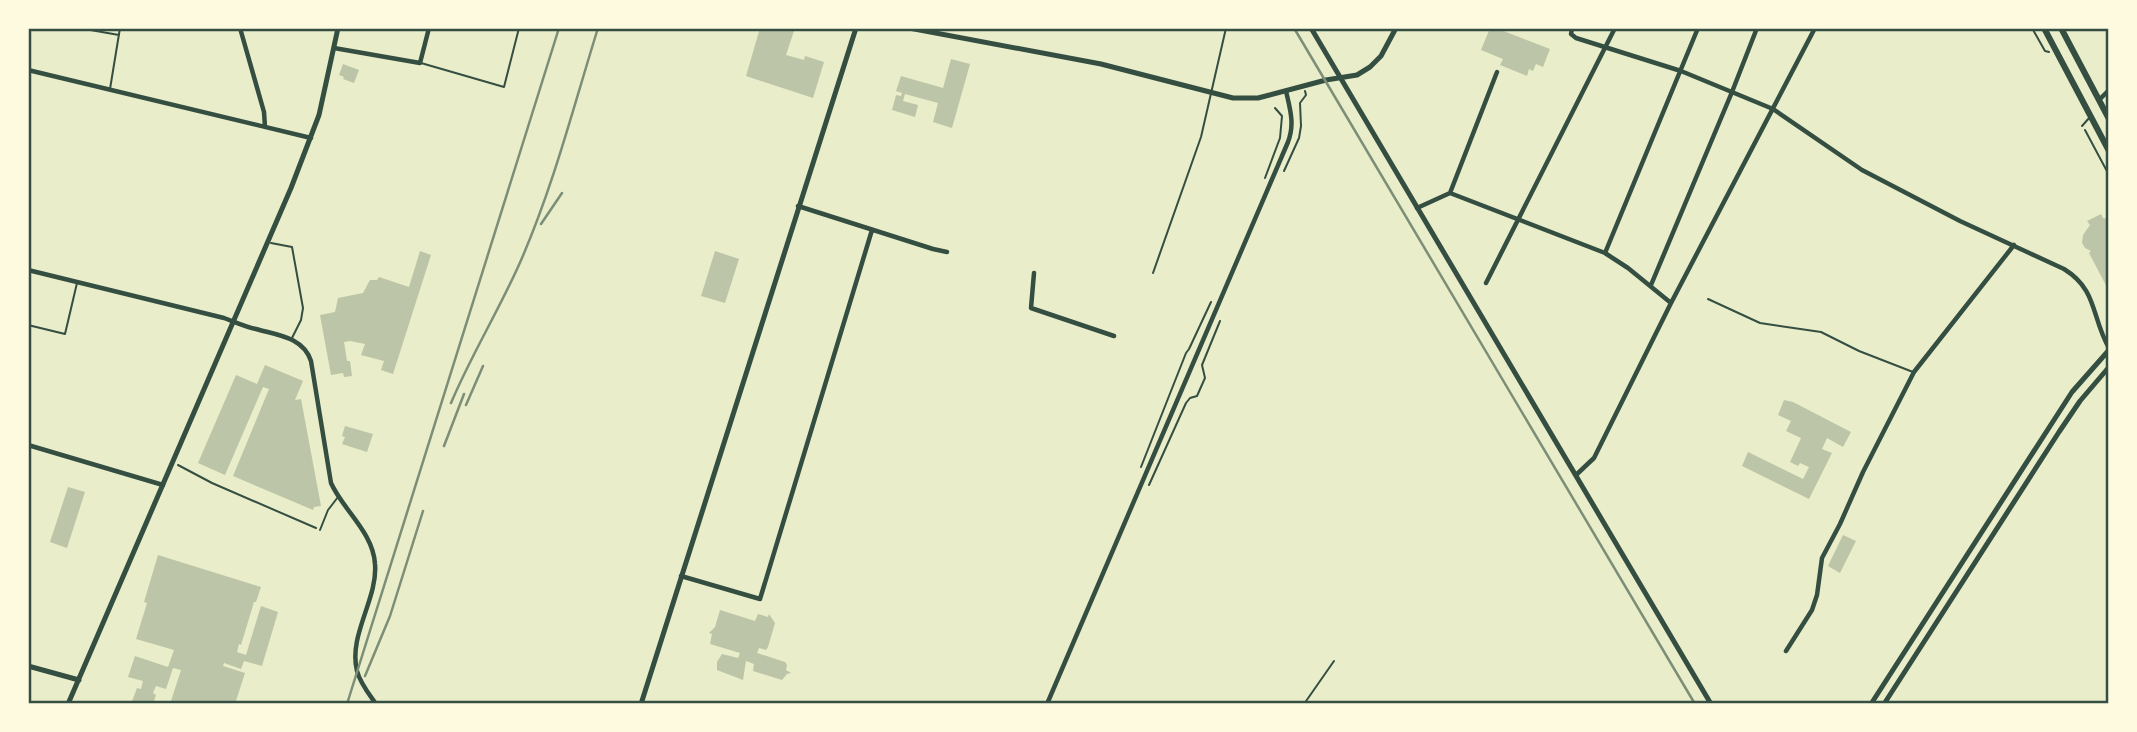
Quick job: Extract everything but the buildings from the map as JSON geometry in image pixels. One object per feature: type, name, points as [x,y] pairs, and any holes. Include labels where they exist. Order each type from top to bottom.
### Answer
[{"type":"main road","points":[[2045,28],[2109,151]]},
{"type":"main road","points":[[2061,28],[2109,119]]},
{"type":"street","points":[[240,28],[264,112],[265,127]]},
{"type":"street","points":[[68,704],[311,138],[324,94],[338,28]]},
{"type":"street","points":[[334,48],[420,63],[429,28]]},
{"type":"street","points":[[641,704],[856,28]]},
{"type":"street","points":[[909,28],[1077,59],[1211,95],[1250,99],[1325,80],[1357,75],[1381,56],[1396,28]]},
{"type":"street","points":[[1311,28],[1711,704]]},
{"type":"street","points":[[1572,28],[1571,34],[1576,38],[1681,71],[1773,109],[1862,170],[1939,211],[2074,275],[2085,287],[2093,304],[2109,349],[2073,392],[1871,704]]},
{"type":"street","points":[[1486,283],[1516,219],[1615,28]]},
{"type":"street","points":[[1605,253],[1698,28]]},
{"type":"street","points":[[1650,285],[1757,28]]},
{"type":"street","points":[[1576,475],[1594,458],[1671,303],[1815,28]]},
{"type":"street","points":[[28,70],[311,138]]},
{"type":"street","points":[[1417,208],[1450,193],[1497,72]]},
{"type":"street","points":[[2099,100],[2109,90]]},
{"type":"street","points":[[1047,704],[1288,142],[1292,119],[1286,91]]},
{"type":"street","points":[[1450,193],[1605,253],[1671,303]]},
{"type":"street","points":[[798,206],[947,252]]},
{"type":"street","points":[[681,576],[760,599],[872,230]]},
{"type":"street","points":[[1786,651],[1812,610],[1822,558],[1914,372],[2014,245]]},
{"type":"street","points":[[28,270],[234,322],[291,339],[303,347],[311,361],[331,483],[370,543],[375,560],[374,581],[359,636],[356,662],[358,676],[376,704]]},
{"type":"street","points":[[1034,273],[1031,308],[1114,336]]},
{"type":"street","points":[[1884,704],[2059,432],[2080,401],[2109,368]]},
{"type":"street","points":[[28,445],[163,485]]},
{"type":"street","points":[[28,666],[79,680]]},
{"type":"lane","points":[[79,28],[119,35]]},
{"type":"lane","points":[[110,90],[120,28]]},
{"type":"lane","points":[[420,63],[504,87],[519,28]]},
{"type":"lane","points":[[1153,273],[1202,137],[1226,28]]},
{"type":"lane","points":[[2082,126],[2091,117]]},
{"type":"lane","points":[[268,242],[292,247],[303,311],[291,339]]},
{"type":"lane","points":[[28,325],[65,334],[78,282]]},
{"type":"lane","points":[[1707,299],[1760,323],[1821,332],[1859,351],[1914,372]]},
{"type":"lane","points":[[320,530],[328,510],[338,497]]},
{"type":"lane","points":[[1304,704],[1334,661]]},
{"type":"path","points":[[2032,28],[2045,51]]},
{"type":"path","points":[[1262,185],[1283,130],[1282,116],[1275,108]]},
{"type":"path","points":[[2085,132],[2109,175]]},
{"type":"path","points":[[1139,470],[1186,353],[1211,302]]},
{"type":"path","points":[[173,462],[212,483],[320,530]]},
{"type":"railway","points":[[347,704],[559,28]]},
{"type":"railway","points":[[451,403],[514,276],[533,230],[554,173],[598,28]]},
{"type":"railway","points":[[1294,28],[1695,704]]},
{"type":"railway","points":[[541,224],[562,193]]},
{"type":"railway","points":[[466,405],[483,366]]},
{"type":"railway","points":[[444,446],[464,394]]},
{"type":"railway","points":[[365,676],[390,616],[423,511]]}]
